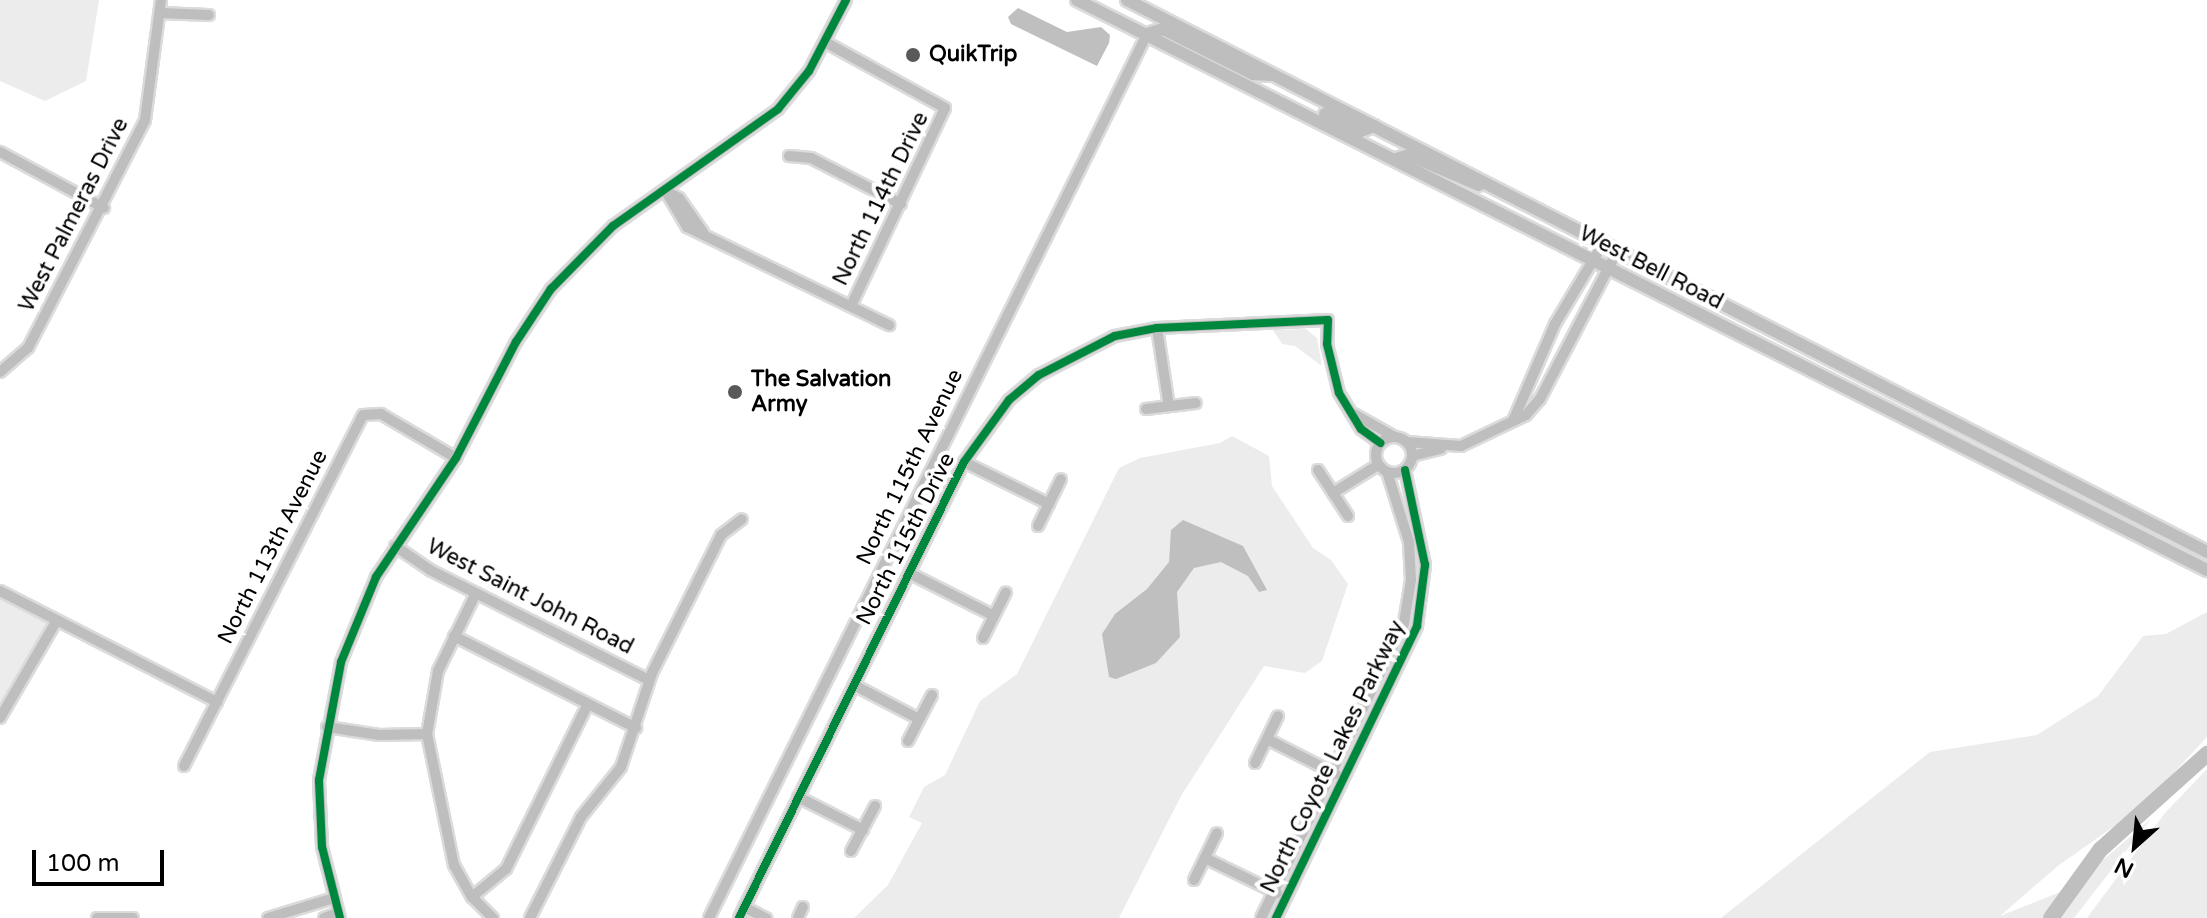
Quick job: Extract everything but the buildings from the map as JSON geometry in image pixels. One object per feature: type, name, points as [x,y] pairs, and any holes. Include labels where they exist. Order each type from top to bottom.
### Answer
[{"type":"main road","name":"West Bell Road","points":[[1077,0],[2207,570]]},
{"type":"main road","name":"West Bell Road","points":[[1127,0],[2207,552]]},
{"type":"main road","points":[[1147,34],[1163,29],[1253,74],[1275,75]]},
{"type":"main road","points":[[1280,101],[1303,103],[1361,131],[1374,126]]},
{"type":"main road","points":[[1396,159],[1409,155],[1462,182],[1494,187]]},
{"type":"street","name":"West Palmeras Drive","points":[[0,372],[28,348],[104,208],[145,120],[161,0]]},
{"type":"street","points":[[324,918],[339,915],[319,813],[327,727],[351,631],[395,546],[456,458],[542,301],[601,236],[778,109],[825,42],[846,0]]},
{"type":"street","points":[[161,13],[209,15]]},
{"type":"street","name":"North 115th Avenue","points":[[709,918],[1147,34]]},
{"type":"street","name":"North 114th Drive","points":[[825,42],[945,108],[851,306]]},
{"type":"street","points":[[0,153],[104,208]]},
{"type":"street","points":[[789,156],[811,158],[901,204]]},
{"type":"street","points":[[665,190],[687,227],[703,232],[889,325]]},
{"type":"street","points":[[1512,423],[1590,259],[1604,242]]},
{"type":"street","points":[[1412,456],[1481,441],[1512,423],[1540,399],[1618,250]]},
{"type":"street","name":"North 115th Drive","points":[[741,913],[964,462],[1009,400],[1039,375],[1115,336],[1157,328],[1328,320],[1331,370],[1349,411]]},
{"type":"street","points":[[1157,328],[1169,406]]},
{"type":"street","points":[[1146,409],[1196,403]]},
{"type":"street","points":[[1349,411],[1407,442],[1443,448]]},
{"type":"street","points":[[1349,411],[1361,429],[1380,443],[1382,468]]},
{"type":"street","name":"North 113th Avenue","points":[[184,766],[367,412],[390,419],[456,458]]},
{"type":"street","points":[[1380,443],[1395,437]]},
{"type":"street","points":[[1333,493],[1382,468],[1405,470],[1412,456],[1407,442]]},
{"type":"street","points":[[964,462],[1049,504]]},
{"type":"street","name":"North Coyote Lakes Parkway","points":[[1261,918],[1395,648],[1408,605],[1409,542],[1382,468]]},
{"type":"street","points":[[1318,470],[1348,516]]},
{"type":"street","name":"North Coyote Lakes Parkway","points":[[1276,918],[1407,654],[1421,608],[1422,540],[1403,481],[1405,470]]},
{"type":"street","points":[[1038,526],[1061,479]]},
{"type":"street","points":[[530,918],[581,817],[621,767],[649,680],[721,535],[742,519]]},
{"type":"street","name":"West Saint John Road","points":[[395,546],[476,593],[649,680]]},
{"type":"street","points":[[909,573],[994,616]]},
{"type":"street","points":[[0,591],[217,702]]},
{"type":"street","points":[[983,638],[1006,592]]},
{"type":"street","points":[[476,593],[435,681],[427,734],[451,856],[472,897],[493,918]]},
{"type":"street","points":[[0,718],[57,620]]},
{"type":"street","points":[[454,636],[636,728]]},
{"type":"street","points":[[854,685],[919,719]]},
{"type":"street","points":[[908,741],[932,695]]},
{"type":"street","points":[[472,897],[506,869],[588,704]]},
{"type":"street","points":[[1255,763],[1278,716]]},
{"type":"street","points":[[327,727],[379,735],[427,734]]},
{"type":"street","points":[[1267,739],[1345,779]]},
{"type":"street","points":[[798,797],[863,830]]},
{"type":"street","points":[[851,851],[875,806]]},
{"type":"street","points":[[1194,880],[1217,833]]},
{"type":"street","points":[[1205,858],[1286,898]]},
{"type":"street","points":[[268,918],[334,898]]},
{"type":"street","points":[[798,918],[803,907]]},
{"type":"street","points":[[741,913],[766,918]]},
{"type":"street","points":[[97,918],[133,918]]},
{"type":"shaded area","points":[[0,0],[99,0],[86,81],[45,101],[0,81]]},
{"type":"shaded area","points":[[1018,8],[1067,32],[1101,27],[1110,35],[1097,66],[1011,24],[1008,17]]},
{"type":"shaded area","points":[[1306,329],[1317,338],[1322,366],[1295,346],[1282,344],[1273,330]]},
{"type":"shaded area","points":[[1232,436],[1269,456],[1272,486],[1313,548],[1331,560],[1348,584],[1322,661],[1305,673],[1264,666],[1181,796],[1119,918],[854,918],[888,885],[922,823],[909,817],[924,787],[945,775],[980,701],[1017,674],[1119,468],[1140,458],[1220,443]]},
{"type":"shaded area","points":[[1183,520],[1243,546],[1267,590],[1259,592],[1248,576],[1221,562],[1194,568],[1177,592],[1180,637],[1156,663],[1116,679],[1109,677],[1102,634],[1115,614],[1147,589],[1169,562],[1171,530]]},
{"type":"shaded area","points":[[0,591],[57,620],[0,718]]},
{"type":"shaded area","points":[[2207,612],[2207,737],[2143,806],[2059,865],[2000,916],[2070,888],[2151,819],[2074,918],[1721,918],[1930,752],[2037,735],[2098,696],[2143,636],[2166,634]]},
{"type":"shaded area","points":[[2207,769],[2207,918],[2087,918],[2165,813]]},
{"type":"waterway","points":[[2051,918],[2100,850],[2207,754]]},
{"type":"cycle path","points":[[340,918],[322,847],[319,780],[341,662],[376,577],[456,458],[516,342],[551,289],[613,226],[778,109],[809,71],[846,0]]},
{"type":"cycle path","points":[[739,918],[964,462],[1009,400],[1039,375],[1115,336],[1157,328],[1328,320],[1327,344],[1339,393],[1361,429],[1380,443]]},
{"type":"cycle path","points":[[1276,918],[1417,626],[1425,565],[1405,470]]},
{"type":"place","name":"QuikTrip","points":[[913,55]]},
{"type":"place","name":"The Salvation Army","points":[[735,392]]}]
